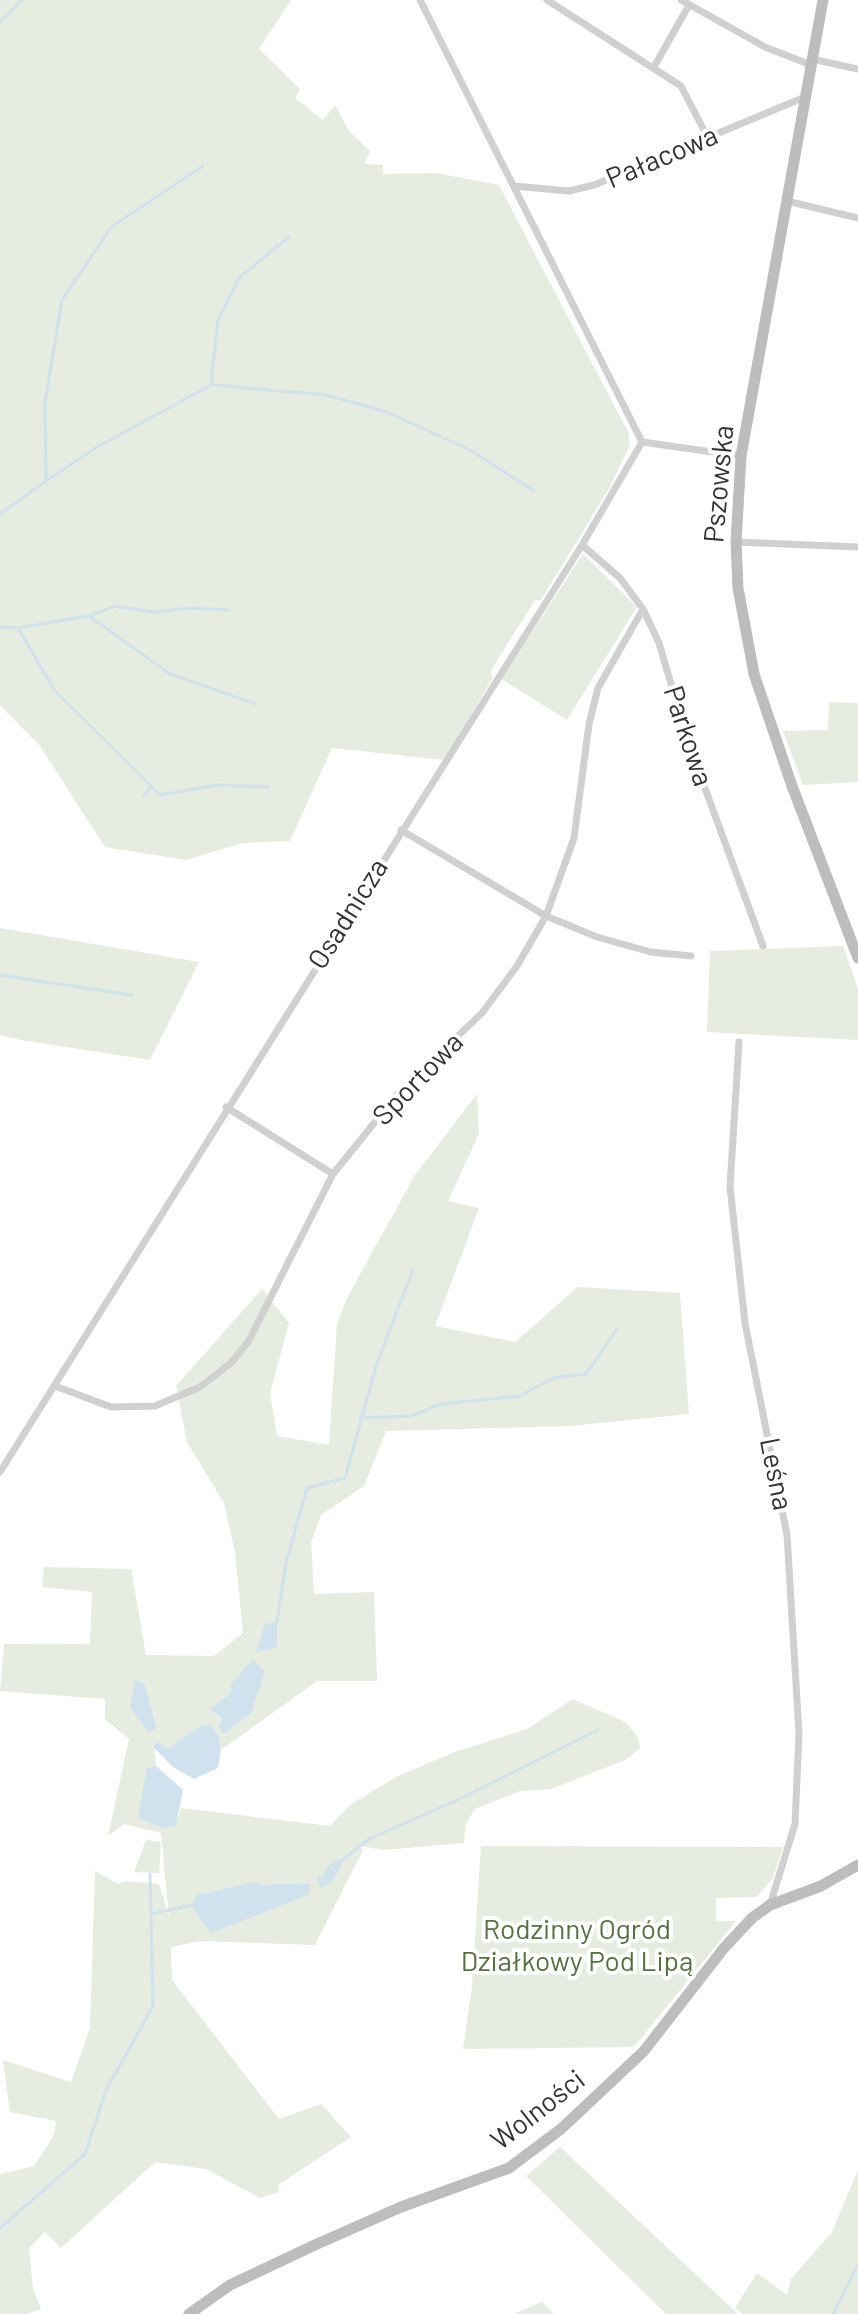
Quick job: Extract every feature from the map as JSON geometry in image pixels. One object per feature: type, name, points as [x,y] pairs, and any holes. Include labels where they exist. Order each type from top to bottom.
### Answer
[{"type":"main road","name":"Pszowska","points":[[823,0],[741,456],[736,542],[738,588],[754,674],[854,939],[858,958]]},
{"type":"main road","name":"Wolności","points":[[189,2314],[230,2285],[317,2244],[401,2207],[509,2168],[561,2129],[625,2070],[661,2032],[739,1930],[770,1905],[821,1886],[858,1865]]},
{"type":"street","points":[[420,0],[642,442],[741,456]]},
{"type":"street","points":[[547,0],[654,67],[690,98],[708,138]]},
{"type":"street","points":[[654,67],[685,2],[765,47],[811,62],[858,69]]},
{"type":"street","name":"Pałacowa","points":[[514,186],[569,191],[594,185],[805,97]]},
{"type":"street","points":[[787,201],[858,218]]},
{"type":"street","name":"Osadnicza","points":[[0,1472],[226,1107],[582,545],[642,442]]},
{"type":"street","points":[[736,542],[858,547]]},
{"type":"street","name":"Parkowa","points":[[582,545],[620,578],[643,609],[659,643],[688,742],[763,946]]},
{"type":"street","name":"Sportowa","points":[[55,1386],[111,1407],[155,1406],[200,1387],[231,1363],[254,1331],[333,1174],[400,1091],[482,1013],[517,966],[546,916],[574,838],[589,724],[598,688],[643,609]]},
{"type":"street","points":[[401,830],[546,916],[597,937],[651,952],[691,956]]},
{"type":"street","name":"Leśna","points":[[739,1042],[730,1187],[745,1323],[787,1535],[799,1733],[795,1824],[770,1905]]},
{"type":"street","points":[[226,1107],[333,1174]]},
{"type":"green space","points":[[0,0],[291,0],[259,49],[300,89],[295,98],[323,120],[335,105],[349,131],[370,151],[364,164],[383,165],[383,174],[436,173],[499,185],[629,434],[630,444],[610,487],[541,600],[535,600],[490,672],[493,677],[445,760],[332,748],[290,841],[243,843],[186,860],[105,847],[40,746],[0,705]]},
{"type":"green space","points":[[583,554],[637,607],[567,720],[501,679]]},
{"type":"green space","points":[[829,702],[858,703],[858,782],[803,785],[783,731],[828,730]]},
{"type":"green space","points":[[0,928],[199,962],[150,1060],[21,1040],[0,1035]]},
{"type":"green space","points":[[843,946],[858,989],[858,1040],[707,1032],[710,951]]},
{"type":"green space","points":[[477,1094],[479,1134],[448,1201],[479,1208],[435,1326],[515,1342],[578,1287],[680,1293],[689,1414],[570,1426],[386,1431],[364,1486],[321,1515],[311,1542],[314,1594],[374,1592],[377,1681],[317,1681],[221,1750],[219,1737],[200,1726],[168,1749],[157,1743],[154,1747],[156,1766],[147,1768],[175,1825],[181,1808],[330,1826],[351,1804],[398,1776],[455,1752],[527,1729],[573,1699],[625,1722],[638,1737],[640,1748],[625,1760],[551,1789],[520,1791],[475,1809],[466,1824],[464,1843],[383,1850],[359,1846],[363,1850],[315,1945],[200,1941],[171,1947],[172,1980],[279,2119],[321,2104],[351,2137],[278,2185],[279,2192],[260,2198],[206,2169],[155,2162],[61,2248],[45,2232],[29,2248],[33,2289],[41,2309],[26,2314],[0,2314],[0,2174],[34,2166],[54,2135],[56,2121],[10,2112],[3,2060],[71,2082],[90,2028],[95,1871],[118,1884],[124,1881],[159,1884],[169,1917],[161,1833],[124,1824],[108,1836],[129,1739],[105,1719],[105,1699],[0,1691],[4,1644],[90,1644],[92,1592],[42,1587],[44,1567],[131,1569],[146,1655],[214,1656],[243,1633],[235,1552],[224,1503],[187,1442],[176,1386],[262,1289],[289,1323],[270,1393],[277,1436],[329,1445],[337,1324],[348,1296],[415,1175]],"holes":[[[231,1693],[251,1713],[224,1734],[218,1728],[222,1718],[211,1709]]]},
{"type":"green space","points":[[146,1840],[161,1842],[159,1873],[134,1872]]},
{"type":"green space","name":"Rodzinny Ogród Działkowy Pod Lipą","points":[[481,1846],[783,1847],[773,1878],[757,1897],[716,1898],[716,1921],[736,1921],[634,2047],[463,2049],[472,1987]]},
{"type":"green space","points":[[560,2147],[738,2314],[666,2314],[526,2176]]},
{"type":"green space","points":[[858,2170],[858,2314],[742,2314],[735,2308],[757,2273],[787,2295],[791,2279],[832,2232]]},
{"type":"green space","points":[[542,2302],[554,2314],[515,2314],[516,2313]]},
{"type":"water","points":[[277,1622],[277,1647],[256,1652],[265,1624]]},
{"type":"water","points":[[253,1659],[265,1672],[251,1713],[224,1734],[218,1728],[222,1718],[210,1709],[231,1693],[231,1684]]},
{"type":"water","points":[[135,1680],[144,1683],[149,1700],[156,1728],[149,1733],[130,1707]]},
{"type":"water","points":[[210,1724],[219,1737],[221,1750],[218,1768],[194,1779],[173,1767],[153,1747],[157,1742],[168,1749],[200,1726]]},
{"type":"water","points":[[156,1766],[183,1790],[176,1825],[162,1828],[138,1818],[147,1768]]},
{"type":"water","points":[[337,1859],[342,1864],[333,1881],[320,1889],[317,1876],[323,1877],[326,1868]]},
{"type":"water","points":[[256,1882],[265,1885],[309,1883],[310,1894],[211,1933],[192,1907],[196,1895]]},
{"type":"waterway","points":[[0,22],[22,0]]},
{"type":"waterway","points":[[0,514],[46,481],[45,402],[62,300],[111,227],[203,166]]},
{"type":"waterway","points":[[46,481],[97,447],[211,385],[218,320],[240,277],[289,237]]},
{"type":"waterway","points":[[213,385],[326,395],[387,412],[470,450],[534,491]]},
{"type":"waterway","points":[[89,616],[115,606],[154,612],[188,608],[229,610]]},
{"type":"waterway","points":[[18,628],[89,616],[170,674],[256,704]]},
{"type":"waterway","points":[[0,627],[18,628],[55,691],[160,795],[218,785],[268,787]]},
{"type":"waterway","points":[[144,796],[151,787]]},
{"type":"waterway","points":[[0,975],[132,995]]},
{"type":"waterway","points":[[277,1622],[286,1563],[307,1488],[345,1478],[377,1363],[413,1270]]},
{"type":"waterway","points":[[360,1418],[411,1416],[441,1404],[520,1396],[553,1378],[586,1374],[617,1329]]},
{"type":"waterway","points":[[341,1861],[369,1839],[453,1802],[598,1730]]},
{"type":"waterway","points":[[0,2228],[85,2154],[106,2090],[153,2006],[150,1874]]},
{"type":"waterway","points":[[151,1914],[192,1905]]},
{"type":"waterway","points":[[833,2314],[858,2265]]}]
